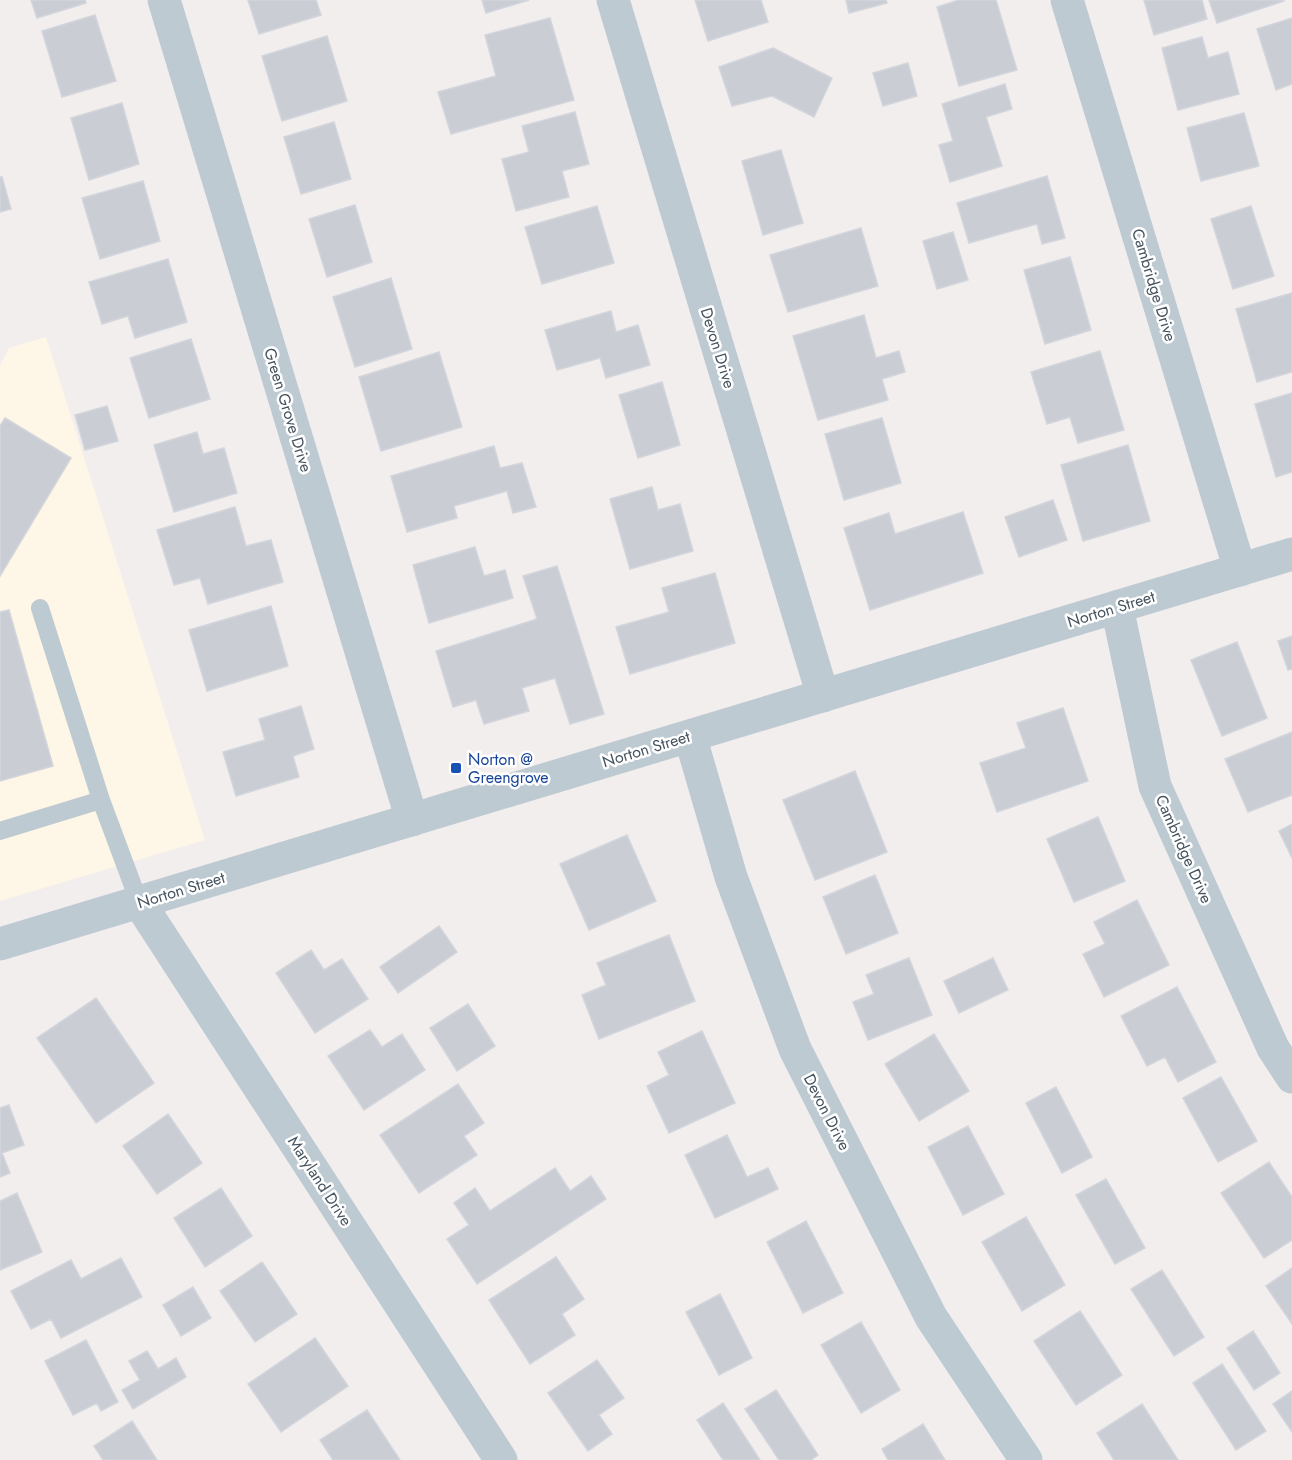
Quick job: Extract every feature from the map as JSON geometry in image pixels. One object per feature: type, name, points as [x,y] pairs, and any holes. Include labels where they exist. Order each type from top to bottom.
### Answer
[{"type":"street","name":"Green Grove Drive","points":[[164,0],[412,820]]},
{"type":"street","name":"Devon Drive","points":[[613,0],[823,696]]},
{"type":"street","name":"Cambridge Drive","points":[[1067,0],[1240,570]]},
{"type":"street","name":"Norton Street","points":[[0,944],[1292,554]]},
{"type":"street","name":"Cambridge Drive","points":[[1117,607],[1155,786],[1273,1048],[1292,1077]]},
{"type":"street","name":"Devon Drive","points":[[690,736],[731,877],[795,1049],[931,1317],[1026,1460]]},
{"type":"street","name":"Maryland Drive","points":[[139,902],[501,1460]]},
{"type":"lane","points":[[40,608],[101,800],[139,902]]},
{"type":"lane","points":[[0,831],[101,800]]},
{"type":"shaded area","points":[[46,337],[205,840],[0,901],[0,365],[9,348]]},
{"type":"building","points":[[31,0],[85,0],[86,3],[37,18]]},
{"type":"building","points":[[248,0],[316,0],[321,15],[259,34]]},
{"type":"building","points":[[482,0],[529,0],[486,13]]},
{"type":"building","points":[[695,0],[761,0],[768,22],[708,41]]},
{"type":"building","points":[[846,0],[886,0],[887,3],[849,13]]},
{"type":"building","points":[[959,0],[996,0],[1017,70],[959,86],[937,7]]},
{"type":"building","points":[[1144,0],[1202,0],[1207,19],[1154,35]]},
{"type":"building","points":[[1209,0],[1284,0],[1284,1],[1217,23]]},
{"type":"building","points":[[95,15],[116,81],[62,97],[42,31]]},
{"type":"building","points":[[550,18],[574,100],[451,134],[438,92],[496,76],[485,35]]},
{"type":"building","points":[[1292,18],[1292,84],[1276,90],[1257,29]]},
{"type":"building","points":[[327,36],[347,101],[282,121],[262,56]]},
{"type":"building","points":[[1202,37],[1208,58],[1228,52],[1239,94],[1178,110],[1162,48]]},
{"type":"building","points":[[773,48],[832,78],[814,117],[772,96],[732,106],[719,67]]},
{"type":"building","points":[[908,63],[917,96],[883,106],[873,73]]},
{"type":"building","points":[[1005,84],[1012,109],[986,117],[1002,166],[950,182],[939,145],[953,141],[942,104]]},
{"type":"building","points":[[122,103],[139,164],[89,180],[71,118]]},
{"type":"building","points":[[575,112],[589,164],[562,171],[569,197],[516,211],[502,159],[529,152],[522,126]]},
{"type":"building","points":[[1244,113],[1259,166],[1201,181],[1187,128]]},
{"type":"building","points":[[334,122],[351,179],[301,194],[284,137]]},
{"type":"building","points":[[781,150],[803,223],[763,235],[742,161]]},
{"type":"building","points":[[1047,176],[1065,238],[1042,244],[1037,224],[969,243],[957,203]]},
{"type":"building","points":[[0,177],[2,177],[11,209],[0,212]]},
{"type":"building","points":[[143,181],[160,241],[100,259],[82,198]]},
{"type":"building","points":[[355,205],[372,262],[327,277],[309,219]]},
{"type":"building","points":[[597,206],[614,263],[542,284],[525,227]]},
{"type":"building","points":[[1251,206],[1274,276],[1233,289],[1211,219]]},
{"type":"building","points":[[861,228],[878,286],[788,312],[770,255]]},
{"type":"building","points":[[953,232],[968,280],[937,289],[923,241]]},
{"type":"building","points":[[1070,257],[1091,330],[1045,344],[1024,270]]},
{"type":"building","points":[[168,259],[187,322],[135,338],[128,316],[102,324],[89,282]]},
{"type":"building","points":[[391,278],[412,349],[355,367],[333,297]]},
{"type":"building","points":[[1292,293],[1292,372],[1257,382],[1236,309]]},
{"type":"building","points":[[611,311],[616,332],[638,325],[650,365],[606,378],[600,358],[557,370],[545,330]]},
{"type":"building","points":[[864,315],[876,358],[899,351],[905,372],[882,379],[888,400],[818,420],[793,336]]},
{"type":"building","points":[[191,339],[210,399],[149,418],[130,358]]},
{"type":"building","points":[[1100,351],[1124,430],[1078,443],[1070,417],[1047,424],[1031,372]]},
{"type":"building","points":[[439,352],[462,427],[381,451],[359,377]]},
{"type":"building","points":[[662,382],[680,445],[638,458],[619,395]]},
{"type":"building","points":[[1292,393],[1292,472],[1276,477],[1255,404]]},
{"type":"building","points":[[107,406],[118,441],[85,450],[75,415]]},
{"type":"building","points":[[5,418],[71,458],[0,576],[0,426]]},
{"type":"building","points":[[882,418],[901,483],[844,500],[825,434]]},
{"type":"building","points":[[197,432],[203,454],[224,448],[237,493],[174,512],[154,445]]},
{"type":"building","points":[[1128,445],[1150,521],[1083,541],[1061,465]]},
{"type":"building","points":[[494,446],[500,468],[522,463],[536,507],[513,513],[507,491],[454,506],[457,518],[407,532],[391,476]]},
{"type":"building","points":[[652,487],[658,510],[680,504],[693,551],[630,569],[610,499]]},
{"type":"building","points":[[1053,500],[1067,540],[1019,557],[1005,517]]},
{"type":"building","points":[[235,507],[246,546],[271,540],[283,582],[208,604],[200,578],[174,585],[157,530]]},
{"type":"building","points":[[963,512],[983,573],[870,610],[844,528],[889,513],[895,534]]},
{"type":"building","points":[[475,547],[484,576],[505,570],[513,598],[429,623],[413,565]]},
{"type":"building","points":[[557,566],[604,714],[570,724],[555,678],[522,688],[529,711],[484,724],[476,700],[453,707],[436,651],[537,619],[523,576]]},
{"type":"building","points":[[715,573],[735,643],[630,674],[616,627],[669,612],[662,588]]},
{"type":"building","points":[[271,606],[288,666],[207,691],[189,630]]},
{"type":"building","points":[[9,610],[53,766],[0,781],[0,612]]},
{"type":"building","points":[[1292,636],[1292,669],[1288,670],[1278,641]]},
{"type":"building","points":[[1237,642],[1267,718],[1222,736],[1191,660]]},
{"type":"building","points":[[301,706],[314,749],[293,756],[299,777],[236,796],[223,752],[265,740],[259,719]]},
{"type":"building","points":[[1063,708],[1088,781],[997,812],[980,763],[1026,748],[1017,723]]},
{"type":"building","points":[[1292,732],[1292,795],[1248,812],[1225,759]]},
{"type":"building","points":[[855,771],[887,852],[815,880],[783,800]]},
{"type":"building","points":[[1098,817],[1125,881],[1074,902],[1047,839]]},
{"type":"building","points":[[1292,824],[1292,858],[1279,831]]},
{"type":"building","points":[[627,835],[656,901],[589,930],[560,864]]},
{"type":"building","points":[[875,875],[898,933],[846,954],[823,897]]},
{"type":"building","points":[[1137,900],[1169,965],[1104,997],[1083,954],[1105,944],[1094,922]]},
{"type":"building","points":[[439,926],[457,952],[398,993],[380,967]]},
{"type":"building","points":[[669,935],[695,1001],[599,1039],[582,995],[606,985],[597,963]]},
{"type":"building","points":[[311,950],[324,970],[342,959],[368,999],[315,1033],[276,973]]},
{"type":"building","points":[[909,958],[932,1015],[868,1040],[853,1002],[874,994],[866,975]]},
{"type":"building","points":[[993,958],[1008,990],[959,1013],[944,981]]},
{"type":"building","points":[[1177,987],[1216,1062],[1178,1082],[1165,1057],[1147,1066],[1121,1016]]},
{"type":"building","points":[[96,998],[154,1083],[96,1123],[37,1038]]},
{"type":"building","points":[[468,1004],[495,1046],[457,1071],[430,1028]]},
{"type":"building","points":[[370,1030],[382,1047],[402,1034],[425,1070],[364,1110],[328,1056]]},
{"type":"building","points":[[702,1031],[735,1103],[669,1133],[647,1086],[669,1075],[658,1052]]},
{"type":"building","points":[[934,1034],[969,1091],[919,1121],[885,1064]]},
{"type":"building","points":[[1221,1077],[1257,1141],[1218,1162],[1183,1098]]},
{"type":"building","points":[[458,1084],[484,1123],[464,1136],[477,1155],[419,1193],[380,1135]]},
{"type":"building","points":[[1056,1087],[1092,1157],[1062,1173],[1026,1103]]},
{"type":"building","points":[[9,1105],[24,1145],[2,1153],[10,1173],[0,1177],[0,1108]]},
{"type":"building","points":[[168,1114],[202,1163],[157,1194],[123,1146]]},
{"type":"building","points":[[968,1126],[1004,1194],[963,1215],[928,1147]]},
{"type":"building","points":[[727,1135],[747,1177],[768,1168],[778,1189],[715,1218],[685,1155]]},
{"type":"building","points":[[1269,1162],[1292,1197],[1292,1240],[1264,1258],[1221,1193]]},
{"type":"building","points":[[555,1168],[570,1191],[591,1176],[606,1199],[477,1284],[447,1239],[469,1225],[454,1203],[475,1188],[490,1211]]},
{"type":"building","points":[[1106,1179],[1145,1248],[1115,1264],[1076,1195]]},
{"type":"building","points":[[221,1188],[252,1236],[205,1267],[174,1218]]},
{"type":"building","points":[[17,1193],[42,1252],[0,1270],[0,1201]]},
{"type":"building","points":[[1026,1217],[1065,1285],[1022,1311],[982,1242]]},
{"type":"building","points":[[806,1221],[843,1293],[803,1313],[767,1242]]},
{"type":"building","points":[[556,1257],[584,1299],[562,1314],[575,1335],[530,1364],[489,1300]]},
{"type":"building","points":[[121,1258],[142,1297],[61,1338],[51,1319],[31,1329],[11,1291],[71,1260],[81,1279]]},
{"type":"building","points":[[262,1262],[297,1314],[255,1342],[220,1291]]},
{"type":"building","points":[[1292,1268],[1292,1324],[1266,1286]]},
{"type":"building","points":[[1162,1270],[1204,1337],[1174,1356],[1131,1289]]},
{"type":"building","points":[[193,1287],[211,1318],[181,1336],[163,1305]]},
{"type":"building","points":[[720,1294],[752,1358],[719,1375],[686,1312]]},
{"type":"building","points":[[1080,1311],[1122,1375],[1076,1405],[1034,1341]]},
{"type":"building","points":[[861,1322],[900,1390],[861,1413],[821,1345]]},
{"type":"building","points":[[1253,1331],[1280,1373],[1254,1390],[1227,1348]]},
{"type":"building","points":[[315,1338],[348,1386],[281,1432],[248,1384]]},
{"type":"building","points":[[86,1340],[118,1402],[101,1411],[97,1403],[73,1415],[45,1361]]},
{"type":"building","points":[[147,1351],[158,1369],[176,1358],[186,1377],[133,1409],[122,1390],[140,1380],[129,1361]]},
{"type":"building","points":[[597,1360],[624,1398],[599,1415],[612,1434],[588,1451],[548,1393]]},
{"type":"building","points":[[1222,1364],[1266,1431],[1236,1450],[1193,1383]]},
{"type":"building","points":[[776,1390],[818,1455],[811,1460],[779,1460],[745,1409]]},
{"type":"building","points":[[1292,1391],[1292,1432],[1273,1404]]},
{"type":"building","points":[[723,1403],[760,1460],[723,1460],[697,1420]]},
{"type":"building","points":[[1142,1404],[1178,1460],[1114,1460],[1097,1433]]},
{"type":"building","points":[[367,1410],[400,1460],[333,1460],[320,1440]]},
{"type":"building","points":[[132,1421],[157,1460],[103,1460],[94,1446]]},
{"type":"building","points":[[923,1424],[945,1460],[888,1460],[882,1449]]},
{"type":"place","name":"Norton @ Greengrove","points":[[456,768]]}]
